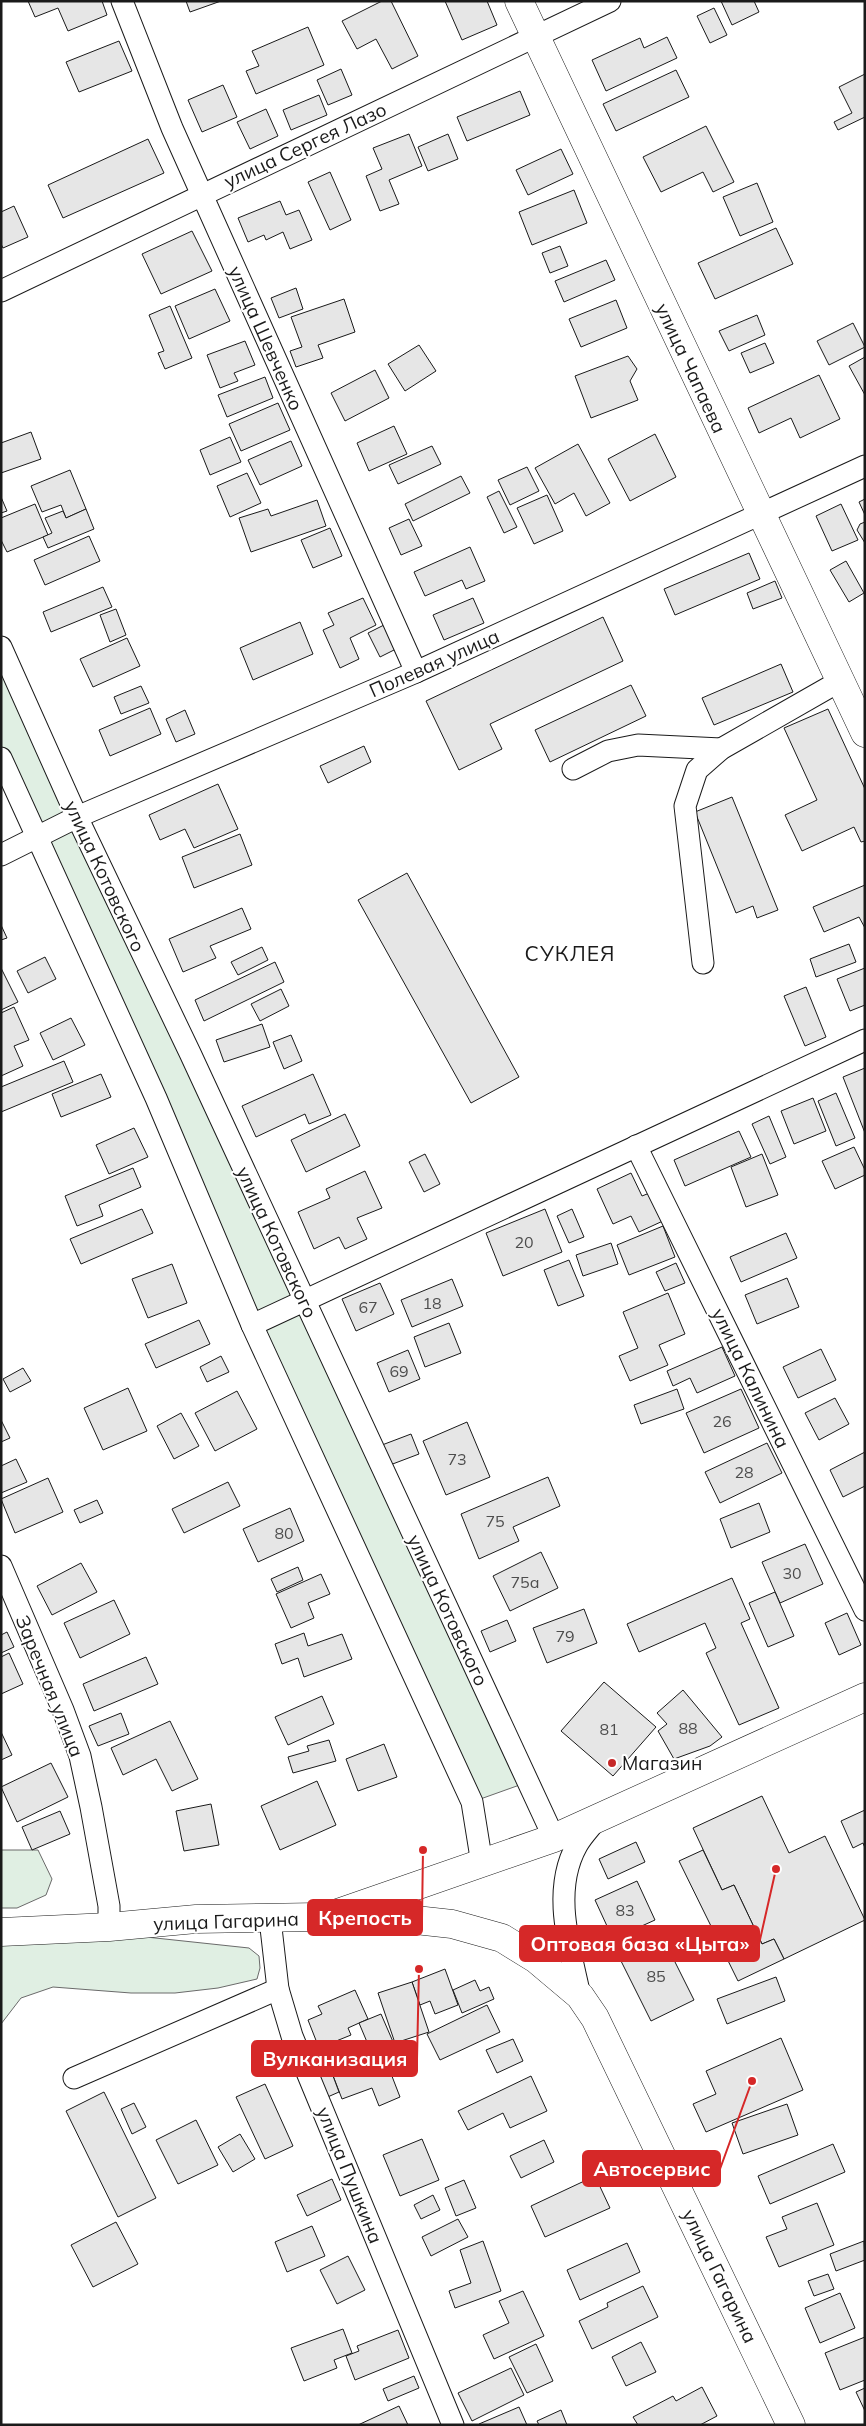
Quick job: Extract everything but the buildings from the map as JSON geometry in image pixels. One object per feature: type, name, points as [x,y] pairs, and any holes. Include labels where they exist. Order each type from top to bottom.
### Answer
[{"type":"street","name":"улица Шевченко","points":[[122,1],[172,128],[416,672]]},
{"type":"street","name":"улица Чапаева","points":[[519,1],[760,515],[865,733]]},
{"type":"street","name":"улица Сергея Лазо","points":[[1,290],[610,1]]},
{"type":"street","name":"Полевая улица","points":[[1,855],[77,817],[416,672],[865,466]]},
{"type":"street","name":"улица Котовского","points":[[1,647],[77,817],[304,1299],[544,1842]]},
{"type":"street","points":[[703,963],[685,806],[697,770],[721,749],[840,681]]},
{"type":"street","points":[[573,769],[608,751],[638,745],[721,749]]},
{"type":"street","points":[[1,758],[156,1098],[252,1324],[472,1802],[482,1864]]},
{"type":"street","points":[[252,1324],[865,1040]]},
{"type":"street","name":"улица Калинина","points":[[636,1146],[865,1610]]},
{"type":"street","name":"Заречная улица","points":[[1,1566],[63,1710],[80,1756],[92,1808],[109,1906],[109,1927]]},
{"type":"street","points":[[324,1918],[544,1842],[596,1820],[865,1696]]},
{"type":"street","points":[[580,1996],[564,1904],[565,1880],[577,1843],[596,1820]]},
{"type":"street","name":"улица Гагарина","points":[[1,1932],[109,1927],[196,1919],[379,1916],[435,1921],[476,1929],[502,1938],[536,1959],[580,1996],[595,2018],[791,2425]]},
{"type":"street","name":"улица Пушкина","points":[[270,1919],[278,1989],[292,2036],[452,2425]]},
{"type":"street","points":[[74,2078],[278,1989]]},
{"type":"green space","points":[[1,647],[528,1782],[472,1802],[1,758]]},
{"type":"green space","points":[[1,1850],[38,1850],[52,1879],[46,1895],[17,1908],[1,1908]]},
{"type":"green space","points":[[118,1934],[249,1948],[259,1956],[260,1968],[257,1979],[218,1988],[175,1993],[131,1993],[53,1987],[21,1998],[1,2024],[1,1944]]},
{"type":"place","name":"Магазин","points":[[612,1763]]},
{"type":"place","name":"Крепость","points":[[423,1850]]},
{"type":"place","name":"Оптовая база «Цыта»","points":[[776,1869]]},
{"type":"place","name":"Вулканизация","points":[[419,1969]]},
{"type":"place","name":"Автосервис","points":[[752,2081]]},
{"type":"district","name":"СУКЛЕЯ","points":[[570,953]]}]
